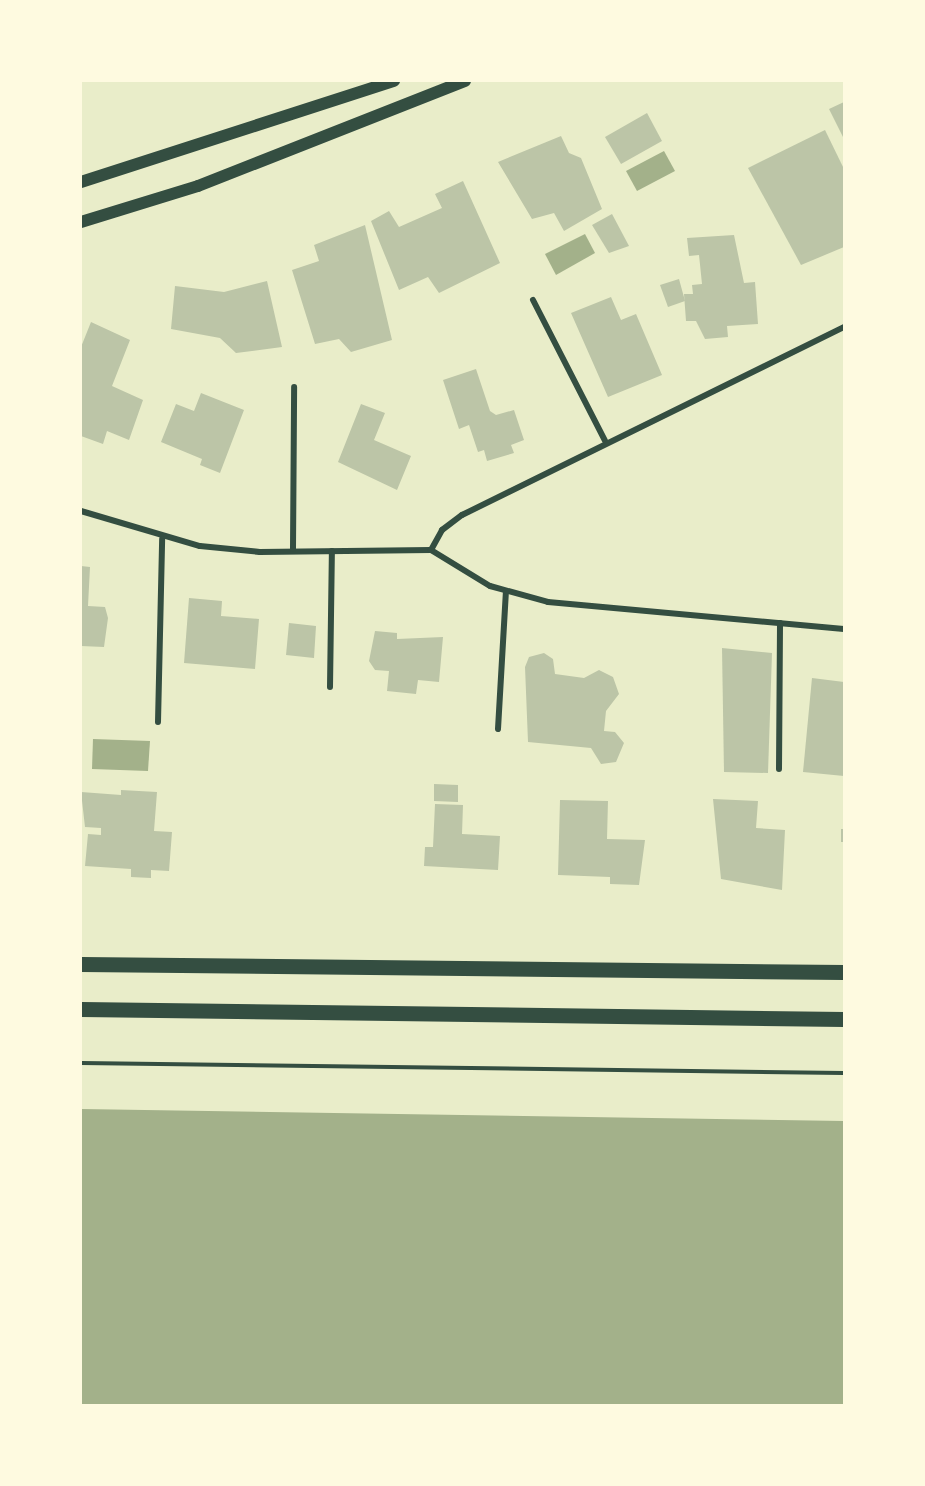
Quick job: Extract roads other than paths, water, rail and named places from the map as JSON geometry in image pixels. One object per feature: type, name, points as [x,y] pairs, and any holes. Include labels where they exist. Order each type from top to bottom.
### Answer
[{"type":"main road","points":[[81,182],[394,81]]},
{"type":"main road","points":[[81,222],[198,186],[465,81]]},
{"type":"main road","points":[[81,964],[844,972]]},
{"type":"main road","points":[[81,1009],[844,1019]]},
{"type":"street","points":[[533,300],[605,441]]},
{"type":"street","points":[[431,550],[442,530],[462,515],[605,441],[844,327]]},
{"type":"street","points":[[293,549],[294,387]]},
{"type":"street","points":[[81,511],[162,539],[260,552],[293,549],[431,550],[506,591],[548,602],[844,628]]},
{"type":"street","points":[[158,723],[162,539]]},
{"type":"street","points":[[330,687],[332,551]]},
{"type":"street","points":[[498,729],[506,591]]},
{"type":"street","points":[[779,769],[780,623]]}]
